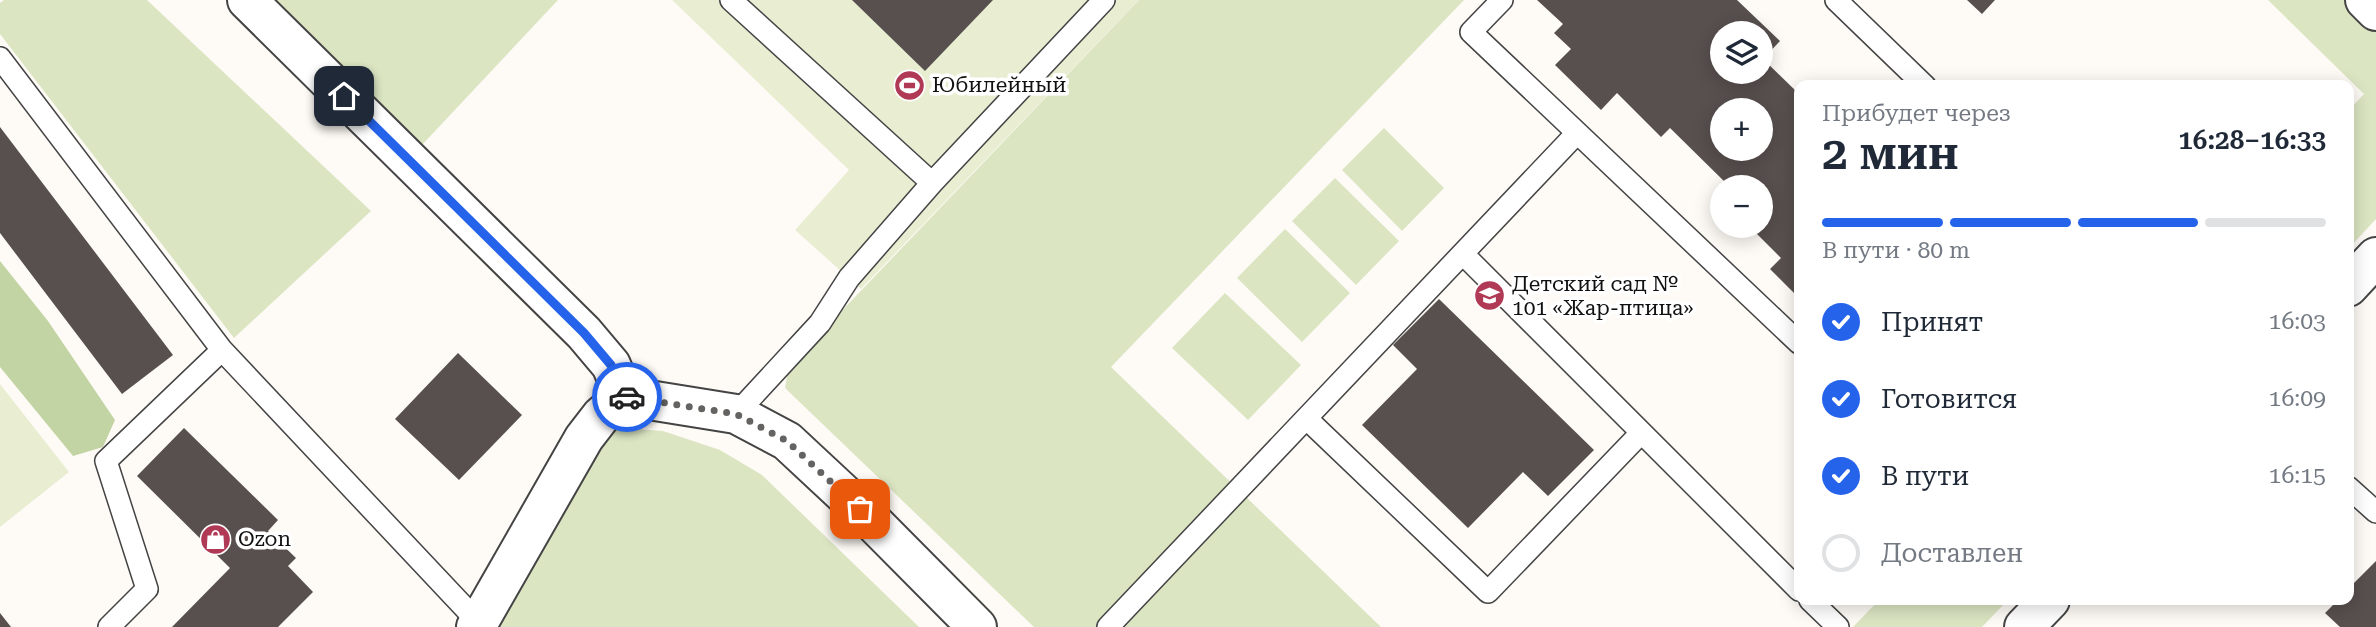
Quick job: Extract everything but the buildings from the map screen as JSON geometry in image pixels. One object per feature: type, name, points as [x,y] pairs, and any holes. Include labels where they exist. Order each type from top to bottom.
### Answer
[{"type":"street","points":[[247,0],[584,333],[611,365],[624,396]]},
{"type":"street","points":[[2365,0],[2376,11]]},
{"type":"street","points":[[2354,281],[2376,257]]},
{"type":"street","points":[[624,396],[736,414],[787,441],[860,509],[977,627]]},
{"type":"street","points":[[478,625],[584,438],[601,416],[624,396]]},
{"type":"street","points":[[2024,627],[2045,605]]},
{"type":"lane","points":[[731,0],[932,183]]},
{"type":"lane","points":[[736,414],[820,323],[849,278],[932,183],[1104,0]]},
{"type":"lane","points":[[1502,0],[1471,32],[1794,338]]},
{"type":"lane","points":[[1836,0],[1919,80]]},
{"type":"lane","points":[[0,58],[222,349],[478,625]]},
{"type":"lane","points":[[1108,627],[1577,133]]},
{"type":"lane","points":[[1463,254],[1794,585]]},
{"type":"lane","points":[[109,627],[147,589],[106,461],[222,349]]},
{"type":"lane","points":[[1307,419],[1488,592],[1640,434]]},
{"type":"lane","points":[[2354,492],[2376,512]]},
{"type":"lane","points":[[1815,605],[1838,627]]},
{"type":"green space","points":[[4,0],[147,0],[371,211],[234,338],[0,34],[0,3]]},
{"type":"green space","points":[[274,0],[558,0],[421,146]]},
{"type":"green space","name":"Юбилейный","points":[[672,0],[1139,0],[861,289],[795,230],[849,170]]},
{"type":"green space","points":[[1139,0],[1464,0],[1111,367],[1381,627],[1034,627],[785,388],[789,366]]},
{"type":"green space","points":[[2268,0],[2348,0],[2376,27],[2376,219],[2354,243],[2354,105],[2364,94],[2354,84],[2354,80],[2350,80]]},
{"type":"green space","points":[[1384,128],[1444,188],[1402,231],[1342,170]]},
{"type":"green space","points":[[1335,178],[1399,241],[1356,285],[1292,221]]},
{"type":"green space","points":[[1285,229],[1350,293],[1302,342],[1237,278]]},
{"type":"green space","points":[[0,261],[48,321],[115,420],[103,447],[73,456],[0,367]]},
{"type":"green space","points":[[1225,293],[1301,365],[1248,420],[1172,348]]},
{"type":"green space","points":[[0,384],[69,472],[0,527]]},
{"type":"green space","points":[[620,428],[663,431],[720,450],[762,475],[919,627],[490,627],[599,442]]},
{"type":"green space","points":[[1874,605],[2003,605],[1982,627],[1853,627]]},
{"type":"way so far","points":[[627,397],[736,414],[787,441],[860,509]]},
{"type":"place","name":"Юбилейный","points":[[909,85]]},
{"type":"place","name":"Детский сад № 101 «Жар-птица»","points":[[1489,296]]},
{"type":"place","name":"Ozon","points":[[215,539]]},
{"type":"route","points":[[344,96],[584,333],[611,365],[624,396],[627,397]]}]
